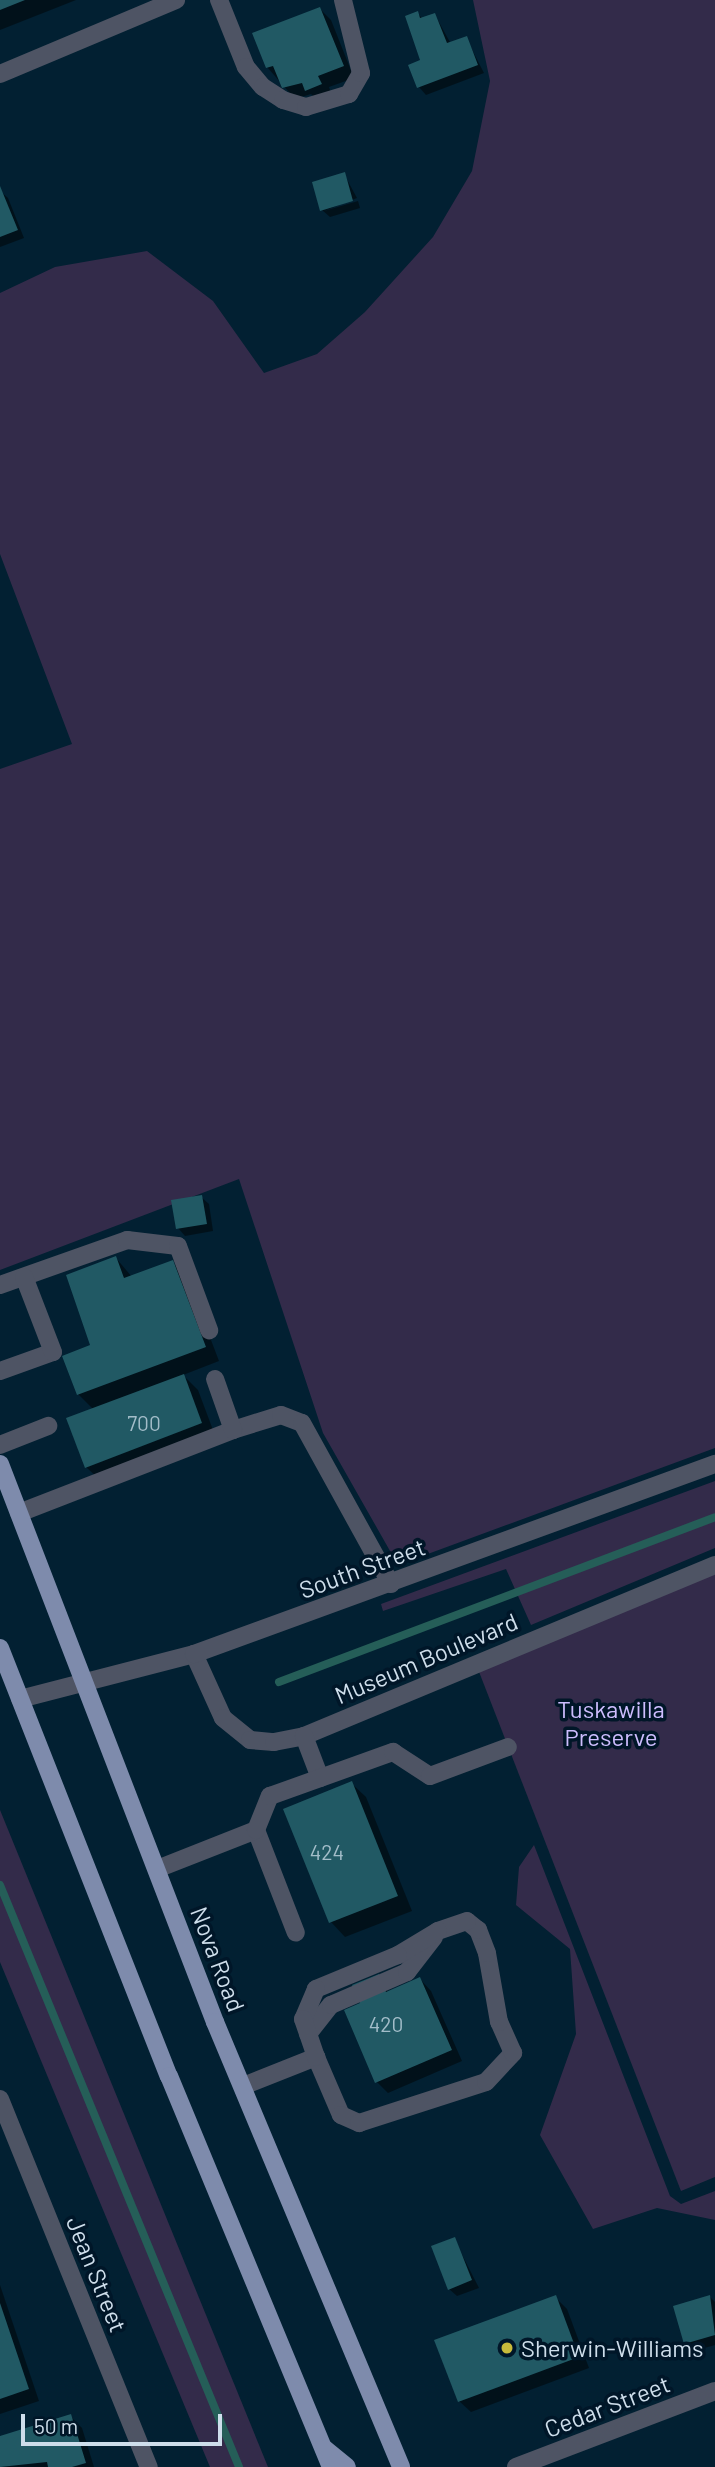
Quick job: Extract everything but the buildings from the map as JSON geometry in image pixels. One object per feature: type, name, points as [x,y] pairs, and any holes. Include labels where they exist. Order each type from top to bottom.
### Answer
[{"type":"main road","name":"Nova Road","points":[[0,1464],[243,2086],[401,2467]]},
{"type":"main road","points":[[0,1648],[331,2467]]},
{"type":"main road","points":[[323,2446],[347,2467]]},
{"type":"street","points":[[0,74],[176,0]]},
{"type":"street","points":[[219,0],[246,67],[263,87],[283,100],[306,107],[349,94],[361,73],[344,0]]},
{"type":"street","points":[[0,1285],[127,1240],[178,1246],[209,1330]]},
{"type":"street","points":[[0,1371],[53,1352],[24,1277]]},
{"type":"street","points":[[215,1379],[233,1430]]},
{"type":"street","points":[[19,1513],[233,1430],[281,1415],[302,1423],[391,1584]]},
{"type":"street","points":[[0,1445],[48,1426]]},
{"type":"street","name":"South Street","points":[[20,1699],[194,1654],[715,1464]]},
{"type":"street","name":"Museum Boulevard","points":[[194,1654],[223,1718],[250,1740],[274,1742],[304,1736],[715,1565]]},
{"type":"street","points":[[304,1736],[320,1778]]},
{"type":"street","points":[[296,1933],[256,1830],[270,1796],[393,1752],[430,1776],[508,1746]]},
{"type":"street","points":[[157,1869],[256,1830]]},
{"type":"street","points":[[467,1921],[478,1930],[487,1953],[499,2022],[513,2053],[486,2082],[359,2123],[341,2115],[316,2057],[303,2019],[316,1989],[398,1955],[438,1931],[467,1921]]},
{"type":"street","points":[[243,2086],[316,2057]]},
{"type":"street","name":"Jean Street","points":[[0,2099],[149,2467]]},
{"type":"street","name":"Cedar Street","points":[[516,2467],[715,2391]]},
{"type":"green space","points":[[473,0],[715,0],[715,1448],[398,1565],[323,1433],[239,1179],[0,1270],[0,769],[72,744],[0,554],[0,293],[55,267],[147,251],[213,301],[264,373],[317,354],[365,312],[433,237],[472,171],[490,81]]},
{"type":"green space","points":[[715,1481],[715,1548],[531,1625],[506,1569],[383,1611],[381,1604]]},
{"type":"green space","name":"Tuskawilla Preserve","points":[[715,1565],[715,2177],[681,2191],[476,1664]]},
{"type":"green space","points":[[0,1810],[268,2467],[210,2467],[0,1962]]},
{"type":"green space","points":[[534,1845],[670,2196],[681,2204],[715,2191],[715,2220],[657,2208],[593,2229],[540,2135],[576,2034],[570,1949],[516,1905],[519,1867]]},
{"type":"waterway","points":[[279,1682],[715,1517]]},
{"type":"waterway","points":[[0,1885],[239,2467]]},
{"type":"place","name":"Sherwin-Williams","points":[[507,2348]]}]
